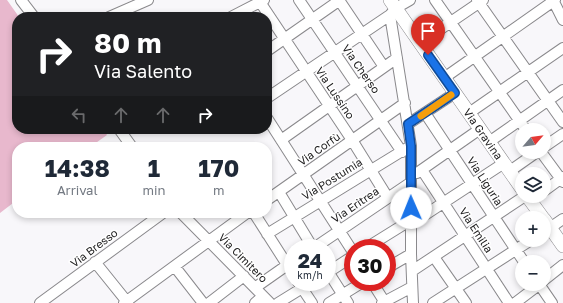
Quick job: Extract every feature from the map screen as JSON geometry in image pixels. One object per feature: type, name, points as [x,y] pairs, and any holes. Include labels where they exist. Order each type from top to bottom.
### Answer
[{"type":"main road","name":"Via Gravina","points":[[392,8],[420,43],[515,179]]},
{"type":"main road","points":[[551,231],[563,246]]},
{"type":"street","points":[[21,0],[30,12]]},
{"type":"street","points":[[120,12],[148,0]]},
{"type":"street","name":"Via Cherso","points":[[299,0],[402,152]]},
{"type":"street","points":[[272,48],[339,0],[384,67]]},
{"type":"street","points":[[272,95],[362,34],[392,8],[410,0]]},
{"type":"street","points":[[435,0],[519,121]]},
{"type":"street","points":[[444,78],[554,0],[563,20]]},
{"type":"street","points":[[241,12],[262,1]]},
{"type":"street","name":"Via Lussino","points":[[262,1],[268,12]]},
{"type":"street","points":[[420,43],[479,1],[563,122]]},
{"type":"street","points":[[392,8],[397,58],[411,146],[411,254],[413,303]]},
{"type":"street","name":"Via Lussino","points":[[272,18],[284,39],[371,169],[388,198]]},
{"type":"street","points":[[469,113],[563,48]]},
{"type":"street","points":[[281,140],[397,58]]},
{"type":"street","points":[[489,142],[563,90]]},
{"type":"street","points":[[408,124],[455,93]]},
{"type":"street","name":"Via Corfù","points":[[272,197],[405,103]]},
{"type":"street","name":"Via Liguria","points":[[424,113],[519,255]]},
{"type":"street","points":[[272,126],[345,239]]},
{"type":"street","name":"Via Eritrea","points":[[327,239],[388,198],[422,170],[480,129]]},
{"type":"street","points":[[551,142],[563,134]]},
{"type":"street","name":"Via Postumia","points":[[267,234],[371,169],[411,146]]},
{"type":"street","points":[[382,239],[444,203],[473,184],[522,159]]},
{"type":"street","points":[[546,159],[562,179],[551,186]]},
{"type":"street","name":"Via Emilia","points":[[422,170],[509,303]]},
{"type":"street","points":[[279,192],[308,239]]},
{"type":"street","points":[[412,271],[494,217],[519,203]]},
{"type":"street","name":"Via Bresso","points":[[40,303],[155,218]]},
{"type":"street","name":"Via Cimitero","points":[[186,218],[267,299]]},
{"type":"street","points":[[96,262],[126,303],[240,218]]},
{"type":"street","points":[[257,218],[267,234],[284,255]]},
{"type":"street","points":[[551,222],[563,219]]},
{"type":"street","points":[[433,303],[520,247]]},
{"type":"street","points":[[396,263],[411,254]]},
{"type":"street","points":[[434,257],[466,303]]},
{"type":"street","points":[[551,274],[563,265]]},
{"type":"street","points":[[175,267],[203,303]]},
{"type":"street","points":[[256,287],[284,267]]},
{"type":"street","points":[[209,303],[244,276]]},
{"type":"street","points":[[336,284],[346,299]]},
{"type":"street","points":[[377,291],[383,302],[412,287]]},
{"type":"street","points":[[278,303],[293,291]]},
{"type":"street","points":[[305,291],[312,303]]},
{"type":"street","points":[[329,303],[346,299],[354,291]]},
{"type":"street","points":[[515,303],[530,291]]},
{"type":"street","points":[[545,291],[552,303]]},
{"type":"street","points":[[255,303],[267,299]]},
{"type":"shaded area","points":[[0,0],[7,0],[15,12],[12,12],[12,134],[107,135],[97,142],[12,142],[12,204],[0,213]]},
{"type":"slow traffic","points":[[421,116],[451,95]]},
{"type":"route","points":[[411,208],[411,146],[408,124],[455,93],[428,55]]}]
